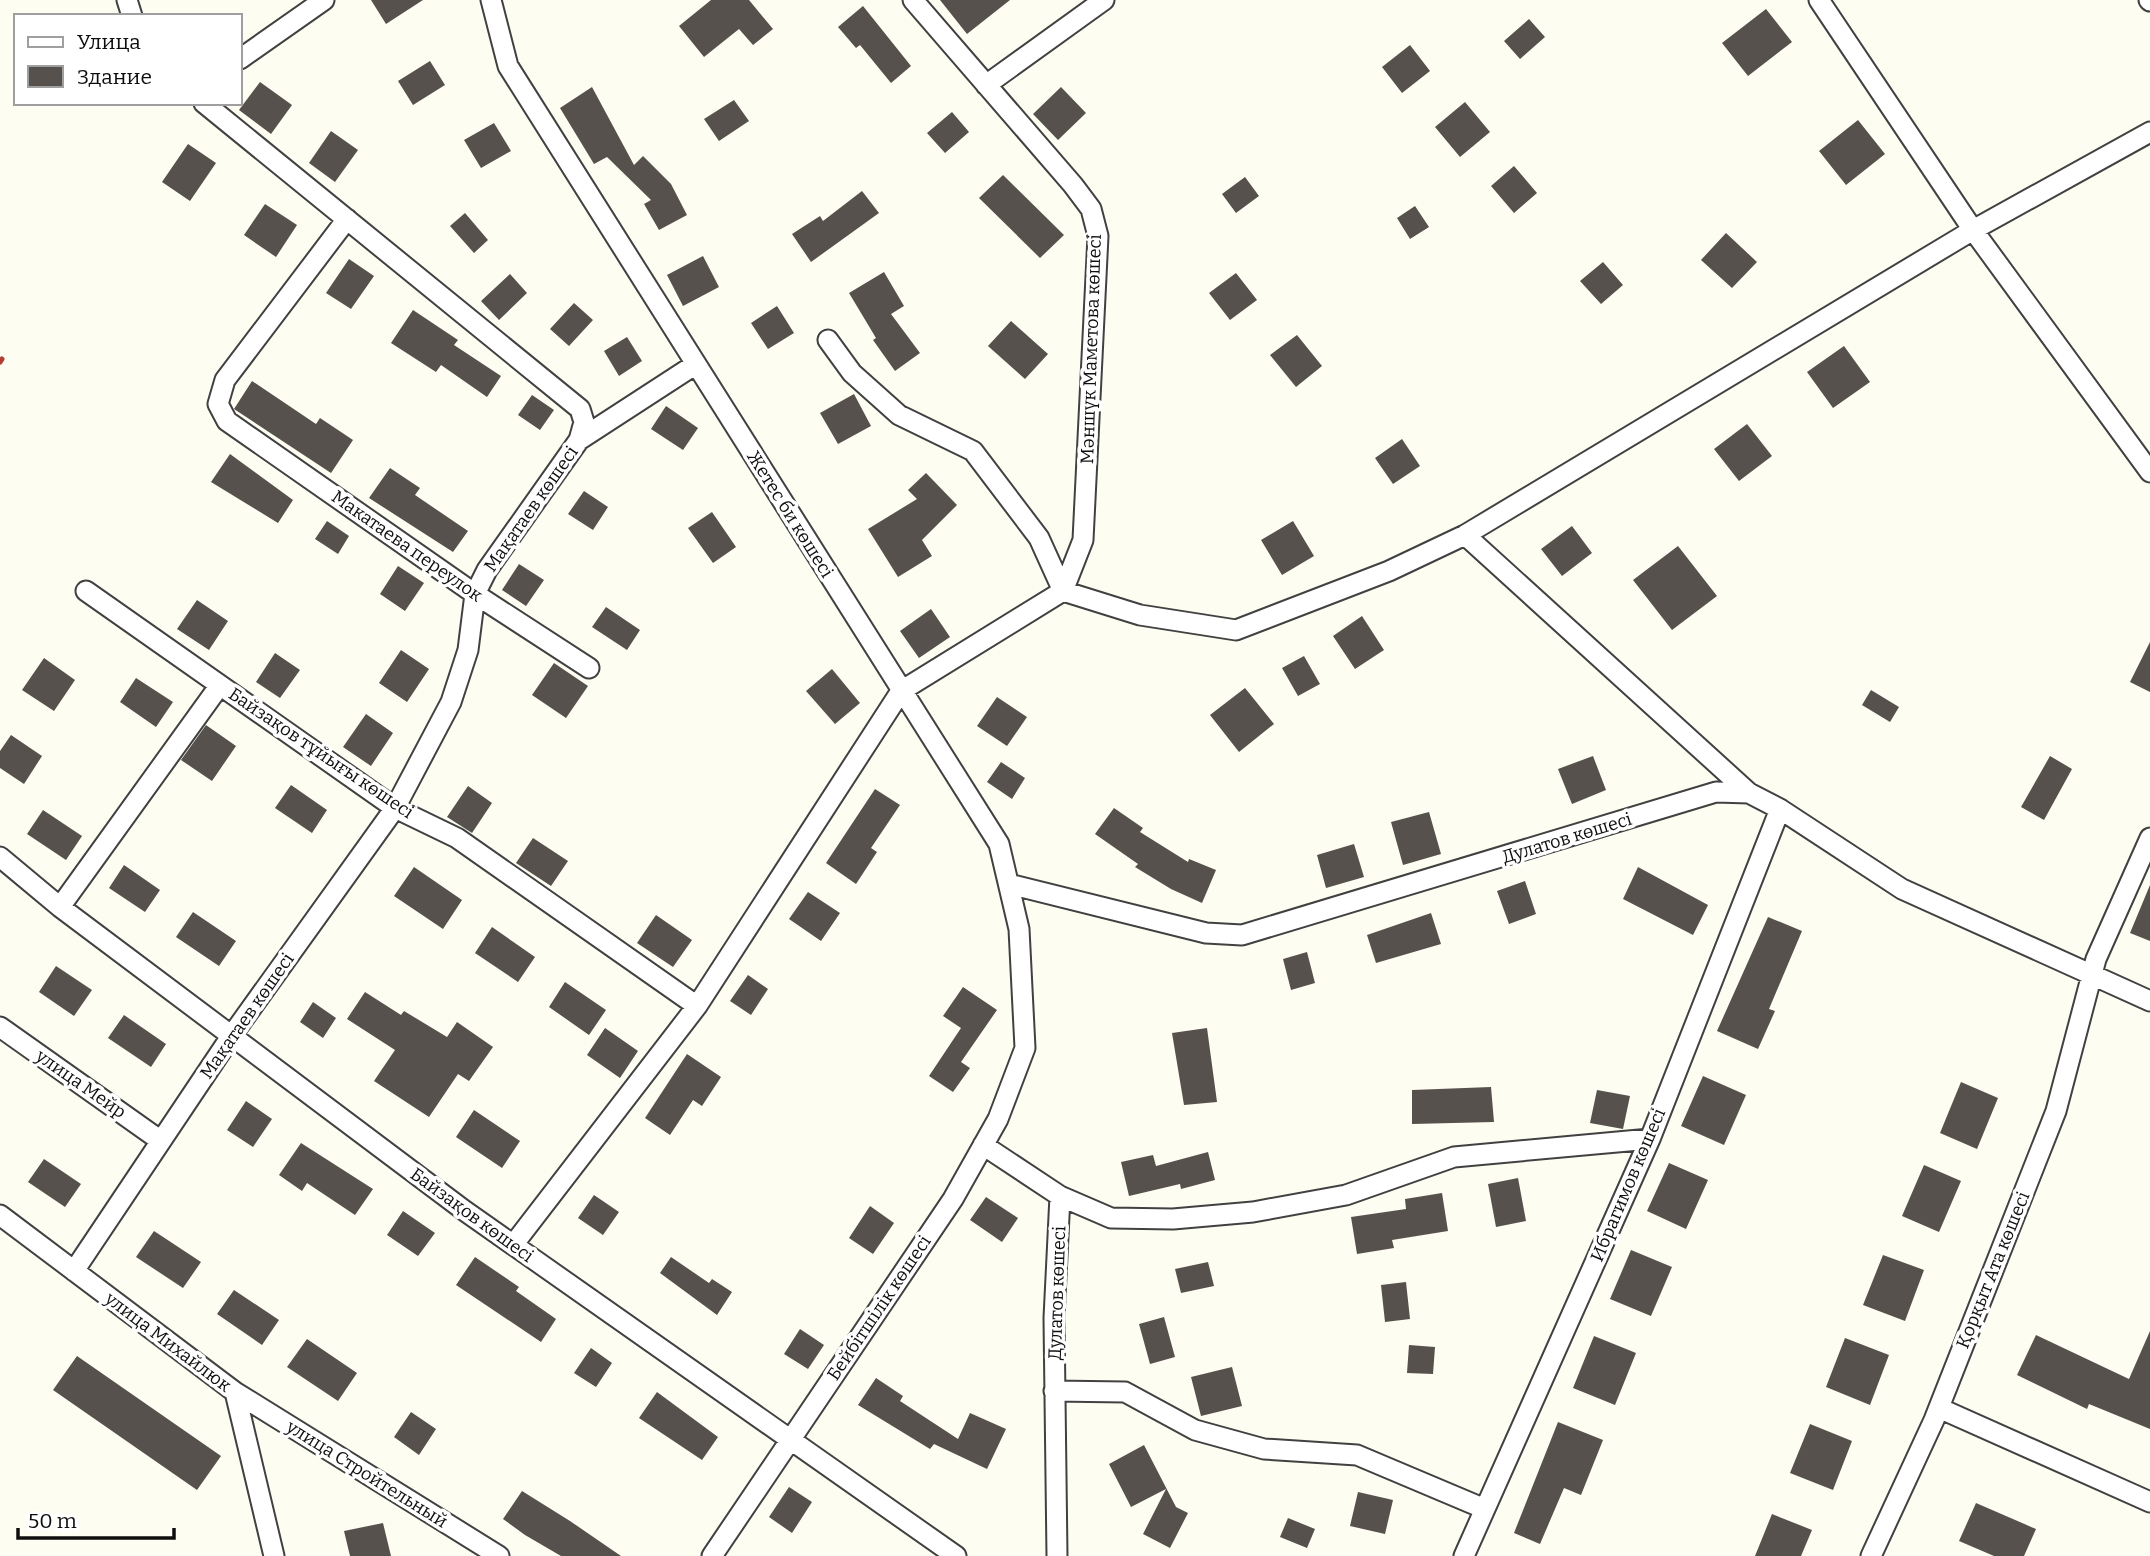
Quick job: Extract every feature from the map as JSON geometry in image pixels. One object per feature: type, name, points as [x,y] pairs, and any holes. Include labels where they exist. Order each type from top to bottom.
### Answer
[{"type":"street","points":[[242,58],[324,0]]},
{"type":"street","name":"Жетес би көшесі","points":[[491,0],[508,66],[999,844],[1019,929],[1025,1048]]},
{"type":"street","name":"Мәншүк Маметова көшесі","points":[[913,0],[1085,201],[1091,209],[1098,236],[1083,540],[1063,591]]},
{"type":"street","points":[[986,85],[1104,0]]},
{"type":"street","points":[[1819,0],[1973,230],[2150,472]]},
{"type":"street","name":"Мақатаев көшесі","points":[[74,1271],[232,1035],[395,807],[451,702],[468,650],[475,594],[487,570],[579,440],[584,422],[580,409],[206,105]]},
{"type":"street","points":[[828,340],[852,373],[899,415],[973,451],[1039,538],[1063,591],[1140,615],[1236,629],[1389,571],[1465,535],[1973,230],[2150,132]]},
{"type":"street","name":"Макатаева переулок","points":[[347,219],[225,380],[218,404],[227,421],[475,594],[590,668]]},
{"type":"street","points":[[579,440],[696,364]]},
{"type":"street","points":[[1465,535],[1749,793]]},
{"type":"street","name":"Байзақов тұйығы көшесі","points":[[86,591],[395,807],[457,838],[697,1006]]},
{"type":"street","points":[[513,1245],[697,1006],[901,691],[1063,591]]},
{"type":"street","points":[[60,907],[220,685]]},
{"type":"street","name":"Дулатов көшесі","points":[[1009,884],[1206,933],[1242,935],[1716,792],[1749,793],[1780,809],[1902,889],[2091,976]]},
{"type":"street","name":"Ибрагимов көшесі","points":[[1464,1556],[1650,1139],[1780,809]]},
{"type":"street","name":"Қорқыт Ата көшесі","points":[[1871,1556],[1939,1408],[2056,1111],[2096,959],[2150,838]]},
{"type":"street","name":"Байзақов көшесі","points":[[0,857],[60,907],[513,1245],[956,1556]]},
{"type":"street","points":[[2091,976],[2150,1001]]},
{"type":"street","name":"улица Мейр","points":[[0,1027],[161,1141]]},
{"type":"street","name":"Бейбітшілік көшесі","points":[[712,1556],[953,1199],[998,1119],[1025,1048]]},
{"type":"street","name":"Дулатов көшесі","points":[[983,1145],[1060,1196],[1111,1217],[1173,1219],[1253,1212],[1346,1195],[1454,1157],[1650,1139]]},
{"type":"street","name":"Дулатов көшесі","points":[[1057,1556],[1054,1318],[1060,1196]]},
{"type":"street","name":"улица Михайлюк","points":[[0,1215],[235,1392],[274,1556]]},
{"type":"street","points":[[1054,1391],[1125,1392],[1195,1430],[1264,1449],[1357,1455],[1485,1509]]},
{"type":"street","name":"улица Стройтельный","points":[[235,1392],[499,1556]]},
{"type":"street","points":[[1939,1408],[2150,1502]]},
{"type":"building","points":[[371,0],[423,0],[386,24]]},
{"type":"building","points":[[711,0],[749,0],[773,29],[753,45],[739,29],[704,57],[679,26]]},
{"type":"building","points":[[940,0],[1010,0],[967,34]]},
{"type":"building","points":[[863,6],[911,66],[891,83],[860,45],[856,48],[838,27]]},
{"type":"building","points":[[1766,9],[1792,42],[1748,76],[1722,43]]},
{"type":"building","points":[[1529,19],[1545,37],[1520,59],[1504,41]]},
{"type":"building","points":[[1410,45],[1430,71],[1402,93],[1382,67]]},
{"type":"building","points":[[430,61],[445,85],[413,105],[398,81]]},
{"type":"building","points":[[260,82],[292,105],[271,134],[239,110]]},
{"type":"building","points":[[592,87],[634,165],[643,156],[671,184],[687,215],[659,230],[644,204],[651,200],[607,157],[594,164],[560,108]]},
{"type":"building","points":[[1061,87],[1086,113],[1058,140],[1033,114]]},
{"type":"building","points":[[734,100],[749,121],[719,141],[704,119]]},
{"type":"building","points":[[1465,102],[1490,132],[1460,157],[1435,127]]},
{"type":"building","points":[[952,112],[969,132],[945,153],[927,133]]},
{"type":"building","points":[[1858,120],[1885,154],[1846,185],[1819,151]]},
{"type":"building","points":[[494,123],[511,151],[481,168],[464,140]]},
{"type":"building","points":[[331,131],[358,150],[335,182],[309,163]]},
{"type":"building","points":[[188,144],[216,163],[190,201],[162,182]]},
{"type":"building","points":[[1514,166],[1537,193],[1514,213],[1491,186]]},
{"type":"building","points":[[1003,175],[1064,235],[1040,258],[979,198]]},
{"type":"building","points":[[1245,177],[1259,196],[1236,213],[1222,194]]},
{"type":"building","points":[[862,191],[879,213],[811,262],[792,234],[820,216],[823,221]]},
{"type":"building","points":[[265,204],[297,225],[276,257],[244,235]]},
{"type":"building","points":[[1415,206],[1429,227],[1410,239],[1397,218]]},
{"type":"building","points":[[465,213],[488,240],[474,253],[450,226]]},
{"type":"building","points":[[1726,233],[1757,262],[1732,288],[1701,260]]},
{"type":"building","points":[[703,256],[719,287],[683,306],[667,275]]},
{"type":"building","points":[[349,259],[374,276],[351,309],[326,293]]},
{"type":"building","points":[[1603,262],[1623,285],[1601,304],[1580,281]]},
{"type":"building","points":[[884,272],[904,306],[891,314],[920,353],[895,371],[873,340],[876,338],[849,293]]},
{"type":"building","points":[[1236,273],[1257,300],[1230,320],[1209,293]]},
{"type":"building","points":[[510,274],[527,293],[499,320],[481,301]]},
{"type":"building","points":[[574,303],[593,320],[569,346],[550,329]]},
{"type":"building","points":[[777,306],[794,333],[768,349],[751,323]]},
{"type":"building","points":[[413,310],[458,340],[454,345],[501,376],[487,397],[441,365],[436,372],[391,343]]},
{"type":"building","points":[[1011,321],[1048,354],[1025,379],[988,346]]},
{"type":"building","points":[[1297,335],[1322,366],[1296,387],[1270,355]]},
{"type":"building","points":[[627,337],[642,361],[619,376],[604,351]]},
{"type":"building","points":[[1844,346],[1870,382],[1833,408],[1807,372]]},
{"type":"building","points":[[252,381],[316,424],[320,418],[353,440],[331,473],[234,409]]},
{"type":"building","points":[[854,394],[871,426],[838,444],[820,413]]},
{"type":"building","points":[[532,395],[554,410],[540,430],[518,415]]},
{"type":"building","points":[[666,406],[698,428],[683,450],[651,429]]},
{"type":"building","points":[[1747,424],[1772,456],[1739,481],[1714,449]]},
{"type":"building","points":[[1402,439],[1420,466],[1393,484],[1375,458]]},
{"type":"building","points":[[230,454],[293,500],[278,523],[211,482]]},
{"type":"building","points":[[390,468],[420,488],[415,495],[468,531],[453,552],[369,498]]},
{"type":"building","points":[[926,473],[957,505],[922,540],[932,556],[898,577],[868,529],[917,499],[908,490]]},
{"type":"building","points":[[584,491],[608,507],[593,530],[568,514]]},
{"type":"building","points":[[712,512],[736,547],[713,563],[688,528]]},
{"type":"building","points":[[327,521],[349,536],[338,554],[315,539]]},
{"type":"building","points":[[1293,521],[1314,556],[1282,575],[1261,540]]},
{"type":"building","points":[[1572,526],[1592,553],[1562,576],[1541,549]]},
{"type":"building","points":[[1678,546],[1717,596],[1672,630],[1633,580]]},
{"type":"building","points":[[519,564],[544,580],[526,606],[502,590]]},
{"type":"building","points":[[398,566],[424,583],[405,611],[380,594]]},
{"type":"building","points":[[197,600],[228,621],[209,650],[177,629]]},
{"type":"building","points":[[606,607],[640,630],[627,650],[592,627]]},
{"type":"building","points":[[931,609],[950,637],[919,658],[900,631]]},
{"type":"building","points":[[1362,616],[1384,650],[1355,669],[1333,636]]},
{"type":"building","points":[[2150,642],[2150,692],[2130,682]]},
{"type":"building","points":[[401,650],[429,669],[407,702],[379,683]]},
{"type":"building","points":[[275,653],[300,670],[280,698],[256,682]]},
{"type":"building","points":[[1304,656],[1320,684],[1298,696],[1282,668]]},
{"type":"building","points":[[44,658],[75,680],[54,711],[22,690]]},
{"type":"building","points":[[554,663],[588,686],[566,718],[532,695]]},
{"type":"building","points":[[832,669],[860,703],[835,724],[806,691]]},
{"type":"building","points":[[136,678],[173,702],[156,727],[120,702]]},
{"type":"building","points":[[1245,688],[1274,724],[1239,752],[1210,715]]},
{"type":"building","points":[[1871,690],[1899,707],[1890,722],[1862,705]]},
{"type":"building","points":[[997,697],[1027,717],[1007,746],[977,726]]},
{"type":"building","points":[[366,714],[393,733],[371,766],[343,747]]},
{"type":"building","points":[[206,725],[236,746],[212,781],[181,760]]},
{"type":"building","points":[[11,735],[42,756],[24,784],[0,768],[0,751]]},
{"type":"building","points":[[1593,756],[1606,790],[1572,804],[1558,769]]},
{"type":"building","points":[[2050,756],[2072,769],[2044,820],[2021,807]]},
{"type":"building","points":[[1001,762],[1025,778],[1012,799],[987,782]]},
{"type":"building","points":[[291,785],[327,810],[312,833],[275,808]]},
{"type":"building","points":[[468,786],[492,803],[472,833],[447,817]]},
{"type":"building","points":[[875,789],[900,805],[871,848],[877,852],[856,884],[826,863]]},
{"type":"building","points":[[1114,808],[1143,828],[1140,832],[1188,862],[1189,859],[1216,870],[1202,903],[1171,889],[1135,867],[1138,864],[1095,834]]},
{"type":"building","points":[[43,810],[82,836],[66,860],[27,834]]},
{"type":"building","points":[[1429,812],[1441,854],[1403,865],[1391,822]]},
{"type":"building","points":[[533,838],[568,861],[551,886],[516,863]]},
{"type":"building","points":[[1354,844],[1364,877],[1326,888],[1317,855]]},
{"type":"building","points":[[124,865],[160,890],[145,912],[109,888]]},
{"type":"building","points":[[414,867],[462,900],[443,929],[394,896]]},
{"type":"building","points":[[1638,867],[1708,905],[1693,935],[1623,899]]},
{"type":"building","points":[[1525,881],[1536,914],[1509,924],[1497,891]]},
{"type":"building","points":[[2150,885],[2150,941],[2130,933]]},
{"type":"building","points":[[808,892],[840,913],[821,941],[789,919]]},
{"type":"building","points":[[193,912],[236,941],[219,966],[176,937]]},
{"type":"building","points":[[1431,913],[1441,944],[1376,963],[1367,935]]},
{"type":"building","points":[[656,915],[692,940],[673,967],[637,943]]},
{"type":"building","points":[[1768,917],[1802,931],[1769,1009],[1775,1011],[1758,1049],[1717,1031]]},
{"type":"building","points":[[492,927],[535,957],[518,982],[475,953]]},
{"type":"building","points":[[1307,952],[1315,983],[1291,990],[1283,959]]},
{"type":"building","points":[[56,966],[92,990],[74,1016],[39,992]]},
{"type":"building","points":[[748,975],[768,989],[751,1015],[730,1001]]},
{"type":"building","points":[[565,982],[606,1010],[589,1035],[549,1007]]},
{"type":"building","points":[[963,987],[997,1010],[961,1062],[970,1068],[953,1092],[929,1076],[961,1028],[943,1016]]},
{"type":"building","points":[[365,992],[401,1015],[404,1011],[447,1037],[457,1022],[493,1047],[469,1081],[458,1074],[429,1117],[374,1081],[395,1050],[347,1019]]},
{"type":"building","points":[[313,1002],[336,1018],[323,1038],[300,1022]]},
{"type":"building","points":[[124,1015],[166,1044],[151,1067],[108,1038]]},
{"type":"building","points":[[605,1028],[638,1051],[620,1078],[587,1055]]},
{"type":"building","points":[[1207,1028],[1217,1102],[1184,1105],[1172,1033]]},
{"type":"building","points":[[687,1054],[721,1077],[702,1106],[693,1100],[670,1135],[645,1118]]},
{"type":"building","points":[[1703,1076],[1746,1095],[1724,1145],[1681,1126]]},
{"type":"building","points":[[1961,1082],[1998,1098],[1977,1149],[1940,1133]]},
{"type":"building","points":[[1491,1087],[1494,1122],[1412,1124],[1412,1090]]},
{"type":"building","points":[[1597,1090],[1630,1096],[1623,1129],[1590,1123]]},
{"type":"building","points":[[246,1101],[272,1119],[253,1147],[227,1130]]},
{"type":"building","points":[[474,1110],[520,1141],[502,1168],[456,1137]]},
{"type":"building","points":[[301,1143],[373,1189],[355,1215],[307,1183],[302,1191],[279,1175]]},
{"type":"building","points":[[1208,1152],[1215,1180],[1181,1189],[1180,1184],[1129,1196],[1121,1162],[1153,1155],[1156,1166]]},
{"type":"building","points":[[44,1159],[81,1184],[65,1207],[28,1182]]},
{"type":"building","points":[[1669,1163],[1708,1180],[1686,1229],[1647,1211]]},
{"type":"building","points":[[1924,1165],[1961,1181],[1939,1232],[1902,1216]]},
{"type":"building","points":[[1518,1178],[1526,1221],[1496,1227],[1488,1184]]},
{"type":"building","points":[[1442,1193],[1448,1231],[1392,1240],[1394,1248],[1357,1254],[1351,1217],[1406,1209],[1405,1199]]},
{"type":"building","points":[[594,1195],[619,1212],[603,1235],[578,1218]]},
{"type":"building","points":[[986,1197],[1018,1218],[1002,1242],[970,1220]]},
{"type":"building","points":[[870,1206],[894,1223],[873,1254],[849,1238]]},
{"type":"building","points":[[403,1211],[435,1233],[418,1256],[387,1235]]},
{"type":"building","points":[[154,1231],[201,1262],[183,1288],[136,1257]]},
{"type":"building","points":[[1631,1250],[1672,1267],[1651,1316],[1610,1299]]},
{"type":"building","points":[[1883,1255],[1924,1270],[1905,1321],[1863,1305]]},
{"type":"building","points":[[475,1257],[519,1287],[516,1291],[556,1319],[541,1342],[456,1285]]},
{"type":"building","points":[[671,1257],[709,1283],[712,1279],[732,1292],[717,1315],[660,1273]]},
{"type":"building","points":[[1208,1262],[1214,1286],[1181,1293],[1175,1269]]},
{"type":"building","points":[[1406,1282],[1410,1319],[1385,1322],[1381,1285]]},
{"type":"building","points":[[234,1290],[279,1320],[262,1345],[217,1314]]},
{"type":"building","points":[[1164,1317],[1175,1357],[1150,1364],[1139,1324]]},
{"type":"building","points":[[800,1329],[824,1345],[808,1369],[784,1354]]},
{"type":"building","points":[[2150,1331],[2150,1429],[2089,1404],[2087,1409],[2017,1375],[2036,1335],[2129,1379]]},
{"type":"building","points":[[1594,1336],[1636,1353],[1615,1405],[1573,1388]]},
{"type":"building","points":[[1845,1338],[1889,1355],[1870,1405],[1826,1387]]},
{"type":"building","points":[[307,1339],[357,1373],[338,1401],[287,1367]]},
{"type":"building","points":[[1409,1345],[1435,1347],[1433,1374],[1407,1373]]},
{"type":"building","points":[[591,1348],[612,1363],[596,1387],[574,1373]]},
{"type":"building","points":[[77,1356],[221,1456],[197,1490],[53,1390]]},
{"type":"building","points":[[1232,1367],[1242,1406],[1201,1416],[1191,1377]]},
{"type":"building","points":[[876,1378],[903,1396],[900,1401],[958,1439],[970,1413],[1006,1429],[987,1469],[934,1444],[930,1449],[858,1405]]},
{"type":"building","points":[[657,1392],[718,1437],[702,1460],[639,1418]]},
{"type":"building","points":[[411,1412],[436,1429],[419,1455],[394,1437]]},
{"type":"building","points":[[1558,1422],[1603,1440],[1581,1495],[1564,1488],[1540,1544],[1514,1533]]},
{"type":"building","points":[[1810,1424],[1852,1441],[1833,1490],[1790,1473]]},
{"type":"building","points":[[1144,1445],[1176,1507],[1188,1513],[1170,1548],[1143,1534],[1166,1489],[1131,1507],[1109,1464]]},
{"type":"building","points":[[789,1487],[812,1502],[792,1533],[769,1517]]},
{"type":"building","points":[[522,1491],[621,1556],[561,1556],[525,1535],[503,1519]]},
{"type":"building","points":[[1358,1492],[1393,1500],[1385,1534],[1350,1526]]},
{"type":"building","points":[[1976,1503],[2036,1529],[2024,1556],[1994,1556],[1959,1541]]},
{"type":"building","points":[[1772,1514],[1812,1530],[1801,1556],[1755,1556]]},
{"type":"building","points":[[1288,1518],[1315,1529],[1307,1548],[1280,1537]]},
{"type":"building","points":[[383,1523],[391,1556],[350,1556],[344,1531]]}]
